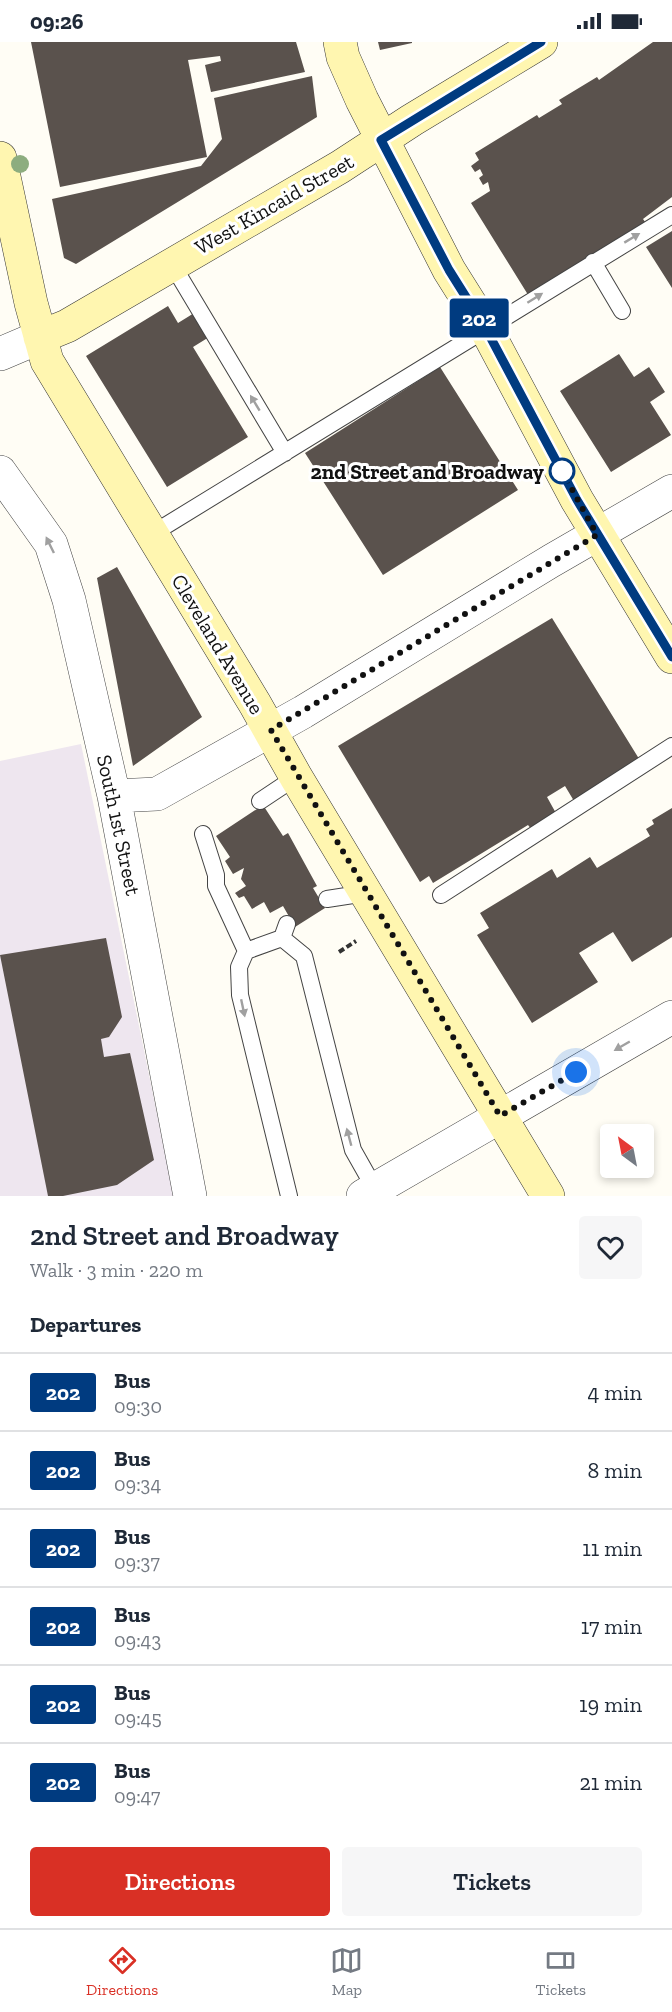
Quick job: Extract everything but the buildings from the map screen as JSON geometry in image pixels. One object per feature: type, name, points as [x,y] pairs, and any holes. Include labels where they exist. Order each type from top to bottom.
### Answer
[{"type":"street","points":[[340,42],[343,57],[381,140],[449,270],[486,329],[597,535],[672,657]]},
{"type":"street","name":"West Kincaid Street","points":[[0,354],[67,326],[340,167],[541,42]]},
{"type":"street","points":[[0,159],[40,337]]},
{"type":"street","name":"Cleveland Avenue","points":[[40,337],[47,361],[271,730],[296,777],[548,1196]]},
{"type":"street","name":"South 1st Street","points":[[0,472],[51,544],[69,600],[114,796],[190,1196]]},
{"type":"street","points":[[114,796],[157,794],[271,730],[672,491]]},
{"type":"street","points":[[369,1192],[672,1017]]},
{"type":"lane","points":[[152,534],[672,215]]},
{"type":"lane","points":[[593,262],[622,311]]},
{"type":"lane","points":[[172,264],[285,453]]},
{"type":"lane","points":[[441,895],[672,746]]},
{"type":"lane","points":[[260,801],[296,777]]},
{"type":"lane","points":[[203,834],[216,874],[216,886],[246,951]]},
{"type":"lane","points":[[327,899],[366,893]]},
{"type":"lane","points":[[289,1196],[240,995],[239,967],[246,951],[285,931],[304,956],[353,1150],[369,1192]]},
{"type":"path","points":[[339,952],[356,941]]},
{"type":"shaded area","points":[[81,744],[174,1196],[0,1196],[0,761]]},
{"type":"bus line","name":"202","points":[[541,42],[381,140],[449,270],[486,329],[577,500],[672,657]]},
{"type":"place","name":"2nd Street and Broadway","points":[[562,471]]},
{"type":"route","points":[[562,471],[597,535],[550,561],[271,730],[296,777],[500,1116],[576,1072]]}]
